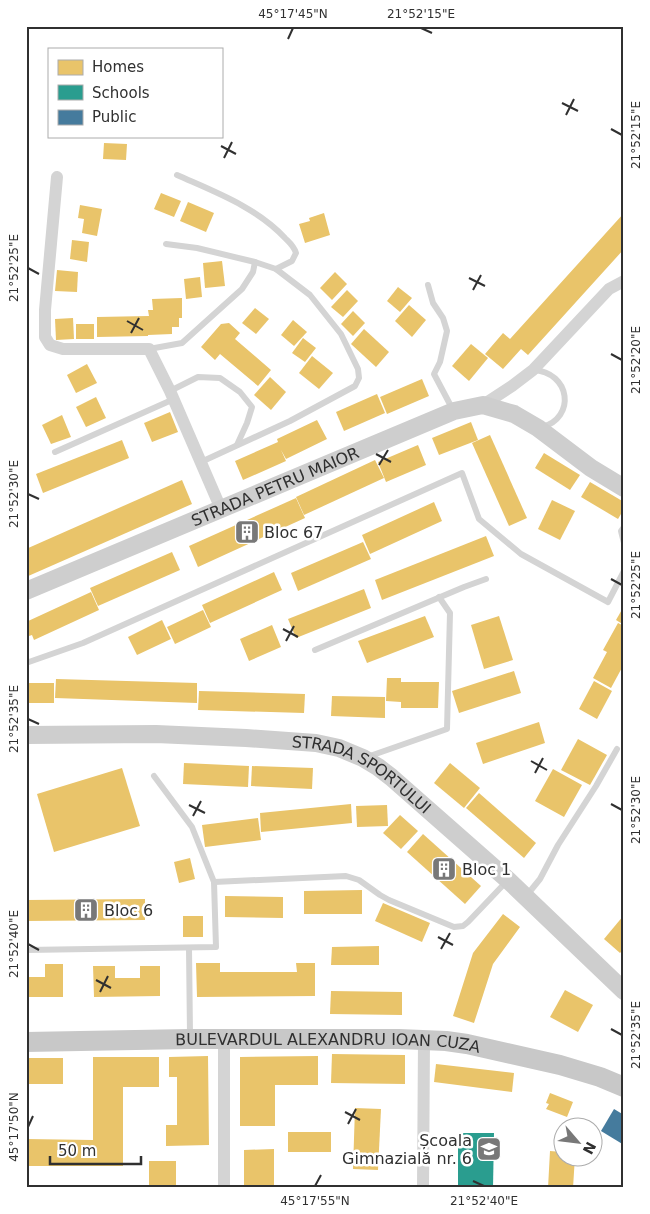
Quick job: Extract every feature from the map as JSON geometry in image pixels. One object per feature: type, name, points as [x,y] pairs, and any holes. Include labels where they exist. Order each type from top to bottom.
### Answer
[{"type":"main road","name":"STRADA PETRU MAIOR","points":[[26,591],[454,411],[484,405],[514,414],[538,428],[591,468],[624,488]]},
{"type":"main road","name":"STRADA SPORTULUI","points":[[26,734],[156,734],[246,738],[316,743],[339,748],[363,758],[391,777],[508,880],[624,991]]},
{"type":"main road","name":"BULEVARDUL ALEXANDRU IOAN CUZA","points":[[26,1042],[190,1039],[446,1041],[560,1065],[623,1086]]},
{"type":"street","points":[[57,176],[45,310],[45,337],[50,345],[63,349],[149,349],[172,395],[221,509]]},
{"type":"street","points":[[484,405],[533,370],[609,289],[624,281]]},
{"type":"street","points":[[224,1039],[224,1188]]},
{"type":"street","points":[[424,1040],[424,1188]]},
{"type":"lane","points":[[177,175],[235,200],[278,230],[294,248],[296,253],[292,261],[276,269]]},
{"type":"lane","points":[[166,244],[198,248],[276,269],[310,295],[341,334],[358,369],[356,386],[290,421],[201,462]]},
{"type":"lane","points":[[149,349],[182,343],[242,289],[253,272],[255,262]]},
{"type":"lane","points":[[428,285],[433,303],[447,331],[440,362],[434,374],[454,411]]},
{"type":"lane","points":[[533,370],[542,370],[558,379],[565,396],[561,414],[547,426],[538,428]]},
{"type":"lane","points":[[55,452],[172,395],[198,377],[220,378],[240,392],[252,407],[237,445]]},
{"type":"lane","points":[[26,663],[83,643],[462,473],[478,519],[521,554],[608,602],[624,571]]},
{"type":"lane","points":[[624,527],[620,531],[624,543]]},
{"type":"lane","points":[[315,650],[486,579]]},
{"type":"lane","points":[[363,758],[447,729],[450,613],[440,597]]},
{"type":"lane","points":[[525,896],[540,878],[617,749]]},
{"type":"lane","points":[[26,950],[216,947],[214,882],[192,827],[154,776]]},
{"type":"lane","points":[[214,882],[346,876],[359,880],[389,900],[454,927],[463,926],[468,922],[508,880]]},
{"type":"lane","points":[[189,948],[190,1039]]},
{"type":"lane","points":[[34,1188],[54,1188]]},
{"type":"building: Homes","points":[[104,143],[127,144],[126,160],[103,159]]},
{"type":"building: Homes","points":[[161,193],[181,201],[174,217],[154,209]]},
{"type":"building: Homes","points":[[188,202],[214,213],[206,232],[180,221]]},
{"type":"building: Homes","points":[[80,205],[102,209],[97,236],[82,233],[84,219],[78,218]]},
{"type":"building: Homes","points":[[324,213],[330,235],[305,243],[299,224],[310,221],[309,218]]},
{"type":"building: Homes","points":[[624,213],[624,249],[528,355],[521,349],[503,369],[485,354],[503,333],[510,339]]},
{"type":"building: Homes","points":[[72,240],[89,242],[87,262],[70,259]]},
{"type":"building: Homes","points":[[222,261],[225,286],[205,288],[203,263]]},
{"type":"building: Homes","points":[[57,270],[78,272],[77,292],[55,291]]},
{"type":"building: Homes","points":[[335,272],[347,284],[332,300],[320,288]]},
{"type":"building: Homes","points":[[200,277],[202,297],[186,299],[184,279]]},
{"type":"building: Homes","points":[[398,287],[412,298],[400,312],[387,301]]},
{"type":"building: Homes","points":[[347,290],[358,301],[343,317],[331,307]]},
{"type":"building: Homes","points":[[182,298],[182,318],[179,318],[179,327],[172,327],[172,334],[97,337],[97,317],[149,316],[148,310],[153,310],[152,299]]},
{"type":"building: Homes","points":[[409,305],[426,320],[412,337],[395,321]]},
{"type":"building: Homes","points":[[255,308],[269,319],[256,334],[242,323]]},
{"type":"building: Homes","points":[[353,311],[365,323],[353,336],[341,324]]},
{"type":"building: Homes","points":[[73,318],[74,339],[56,340],[55,319]]},
{"type":"building: Homes","points":[[293,320],[307,332],[294,346],[281,335]]},
{"type":"building: Homes","points":[[229,323],[240,333],[235,339],[271,370],[258,386],[220,354],[215,360],[201,347],[221,324]]},
{"type":"building: Homes","points":[[76,324],[94,324],[94,339],[76,339]]},
{"type":"building: Homes","points":[[364,329],[389,352],[376,367],[351,344]]},
{"type":"building: Homes","points":[[303,338],[316,348],[305,362],[292,353]]},
{"type":"building: Homes","points":[[471,344],[488,358],[469,381],[452,366]]},
{"type":"building: Homes","points":[[312,356],[333,373],[319,389],[299,373]]},
{"type":"building: Homes","points":[[87,364],[97,383],[76,393],[67,375]]},
{"type":"building: Homes","points":[[270,377],[286,392],[271,410],[254,395]]},
{"type":"building: Homes","points":[[422,379],[429,396],[387,414],[380,397]]},
{"type":"building: Homes","points":[[377,394],[385,413],[344,431],[336,412]]},
{"type":"building: Homes","points":[[96,397],[106,418],[86,427],[76,407]]},
{"type":"building: Homes","points":[[170,412],[178,432],[152,442],[144,423]]},
{"type":"building: Homes","points":[[62,415],[71,437],[51,444],[42,425]]},
{"type":"building: Homes","points":[[317,420],[327,439],[286,459],[281,450],[286,461],[243,480],[235,461],[278,442],[277,439]]},
{"type":"building: Homes","points":[[471,422],[478,440],[439,455],[432,438]]},
{"type":"building: Homes","points":[[490,435],[527,518],[509,526],[472,443]]},
{"type":"building: Homes","points":[[122,440],[129,458],[43,493],[36,474]]},
{"type":"building: Homes","points":[[418,445],[426,465],[386,482],[378,462]]},
{"type":"building: Homes","points":[[544,453],[580,475],[570,490],[535,468]]},
{"type":"building: Homes","name":"Bloc 67","points":[[375,460],[384,478],[304,515],[296,497]]},
{"type":"building: Homes","points":[[182,480],[192,504],[26,577],[26,549]]},
{"type":"building: Homes","points":[[590,482],[624,502],[624,509],[618,519],[581,497]]},
{"type":"building: Homes","name":"Bloc 67","points":[[296,498],[305,518],[198,567],[189,546]]},
{"type":"building: Homes","points":[[552,500],[575,511],[560,540],[538,529]]},
{"type":"building: Homes","points":[[434,502],[442,521],[370,554],[362,535]]},
{"type":"building: Homes","points":[[486,536],[494,556],[382,600],[375,580]]},
{"type":"building: Homes","points":[[363,542],[371,559],[298,591],[291,573]]},
{"type":"building: Homes","points":[[172,552],[180,570],[98,606],[90,588]]},
{"type":"building: Homes","points":[[274,572],[282,590],[210,623],[202,605]]},
{"type":"building: Homes","points":[[364,589],[371,608],[296,638],[288,619]]},
{"type":"building: Homes","points":[[91,592],[99,610],[34,640],[32,635],[26,637],[26,622]]},
{"type":"building: Homes","points":[[624,606],[624,625],[616,620]]},
{"type":"building: Homes","points":[[203,610],[211,627],[175,644],[167,627]]},
{"type":"building: Homes","points":[[425,616],[434,637],[367,663],[358,641]]},
{"type":"building: Homes","points":[[499,616],[513,660],[484,669],[471,625]]},
{"type":"building: Homes","points":[[162,620],[171,639],[137,655],[128,637]]},
{"type":"building: Homes","points":[[618,623],[624,626],[624,658],[622,661],[624,664],[611,688],[593,678],[607,652],[603,650]]},
{"type":"building: Homes","points":[[272,625],[281,647],[249,661],[240,639]]},
{"type":"building: Homes","points":[[514,671],[521,693],[459,713],[452,691]]},
{"type":"building: Homes","points":[[387,678],[401,678],[401,682],[439,682],[438,708],[401,708],[401,702],[386,701]]},
{"type":"building: Homes","points":[[56,679],[197,683],[197,703],[55,698]]},
{"type":"building: Homes","points":[[594,681],[612,691],[597,719],[579,709]]},
{"type":"building: Homes","points":[[26,683],[54,683],[54,703],[26,703]]},
{"type":"building: Homes","points":[[199,691],[305,694],[304,713],[198,710]]},
{"type":"building: Homes","points":[[332,696],[385,697],[385,718],[331,716]]},
{"type":"building: Homes","points":[[539,722],[545,743],[483,764],[476,743]]},
{"type":"building: Homes","points":[[578,739],[607,755],[590,785],[561,770]]},
{"type":"building: Homes","points":[[184,763],[249,766],[248,787],[183,784]]},
{"type":"building: Homes","points":[[450,763],[480,788],[464,808],[434,783]]},
{"type":"building: Homes","points":[[252,766],[313,768],[312,789],[251,786]]},
{"type":"building: Homes","points":[[122,768],[140,826],[54,852],[37,794]]},
{"type":"building: Homes","points":[[553,769],[582,785],[564,817],[535,801]]},
{"type":"building: Homes","points":[[479,793],[536,843],[524,858],[466,808]]},
{"type":"building: Homes","points":[[351,804],[352,823],[261,832],[260,813]]},
{"type":"building: Homes","points":[[387,805],[388,826],[357,827],[356,806]]},
{"type":"building: Homes","points":[[400,815],[418,831],[401,849],[383,833]]},
{"type":"building: Homes","points":[[258,818],[261,840],[205,847],[202,825]]},
{"type":"building: Homes","name":"Bloc 1","points":[[423,834],[481,886],[465,904],[407,852]]},
{"type":"building: Homes","points":[[190,858],[195,879],[179,883],[174,862]]},
{"type":"building: Homes","points":[[362,890],[362,914],[304,914],[304,891]]},
{"type":"building: Homes","points":[[225,896],[283,897],[283,918],[225,917]]},
{"type":"building: Homes","name":"Bloc 6","points":[[145,899],[145,920],[26,921],[26,900]]},
{"type":"building: Homes","points":[[383,903],[430,923],[422,942],[375,921]]},
{"type":"building: Homes","points":[[503,914],[520,927],[493,964],[474,1023],[453,1016],[473,953]]},
{"type":"building: Homes","points":[[624,915],[624,949],[620,953],[604,939]]},
{"type":"building: Homes","points":[[183,916],[203,916],[203,937],[183,937]]},
{"type":"building: Homes","points":[[379,946],[379,965],[331,965],[332,947]]},
{"type":"building: Homes","points":[[196,963],[220,963],[220,972],[297,972],[296,963],[315,963],[315,996],[197,997]]},
{"type":"building: Homes","points":[[45,964],[63,964],[63,997],[26,997],[26,977],[45,977]]},
{"type":"building: Homes","points":[[93,966],[115,966],[115,978],[140,978],[140,966],[160,966],[160,996],[94,997]]},
{"type":"building: Homes","points":[[565,990],[593,1005],[578,1032],[550,1017]]},
{"type":"building: Homes","points":[[331,991],[402,992],[402,1015],[330,1014]]},
{"type":"building: Homes","points":[[332,1054],[405,1055],[405,1084],[331,1083]]},
{"type":"building: Homes","points":[[208,1056],[209,1145],[166,1146],[166,1125],[177,1125],[177,1077],[169,1077],[169,1057]]},
{"type":"building: Homes","points":[[318,1056],[318,1085],[275,1085],[275,1126],[240,1126],[240,1057]]},
{"type":"building: Homes","points":[[93,1057],[159,1057],[159,1087],[123,1087],[123,1166],[26,1166],[26,1139],[93,1140]]},
{"type":"building: Homes","points":[[26,1058],[63,1058],[63,1084],[26,1084]]},
{"type":"building: Homes","points":[[436,1064],[514,1073],[512,1092],[434,1082]]},
{"type":"building: Homes","points":[[550,1093],[573,1102],[567,1116],[546,1109],[549,1104],[546,1103]]},
{"type":"building: Homes","points":[[355,1108],[381,1109],[378,1170],[353,1169]]},
{"type":"building: Homes","points":[[288,1132],[331,1132],[331,1152],[288,1152]]},
{"type":"building: Homes","points":[[274,1149],[274,1188],[244,1188],[244,1150]]},
{"type":"building: Homes","points":[[550,1151],[552,1151],[552,1166],[574,1166],[573,1188],[548,1188]]},
{"type":"building: Homes","points":[[149,1161],[176,1161],[176,1188],[149,1188]]},
{"type":"building: Schools","points":[[458,1133],[494,1133],[493,1188],[458,1188]]},
{"type":"building: Public","points":[[614,1109],[624,1115],[624,1145],[602,1132]]},
{"type":"place","name":"Bloc 67","points":[[247,532]]},
{"type":"place","name":"Bloc 1","points":[[444,869]]},
{"type":"place","name":"Bloc 6","points":[[86,910]]},
{"type":"place","name":"Școala Gimnazială nr. 6","points":[[489,1149]]}]
